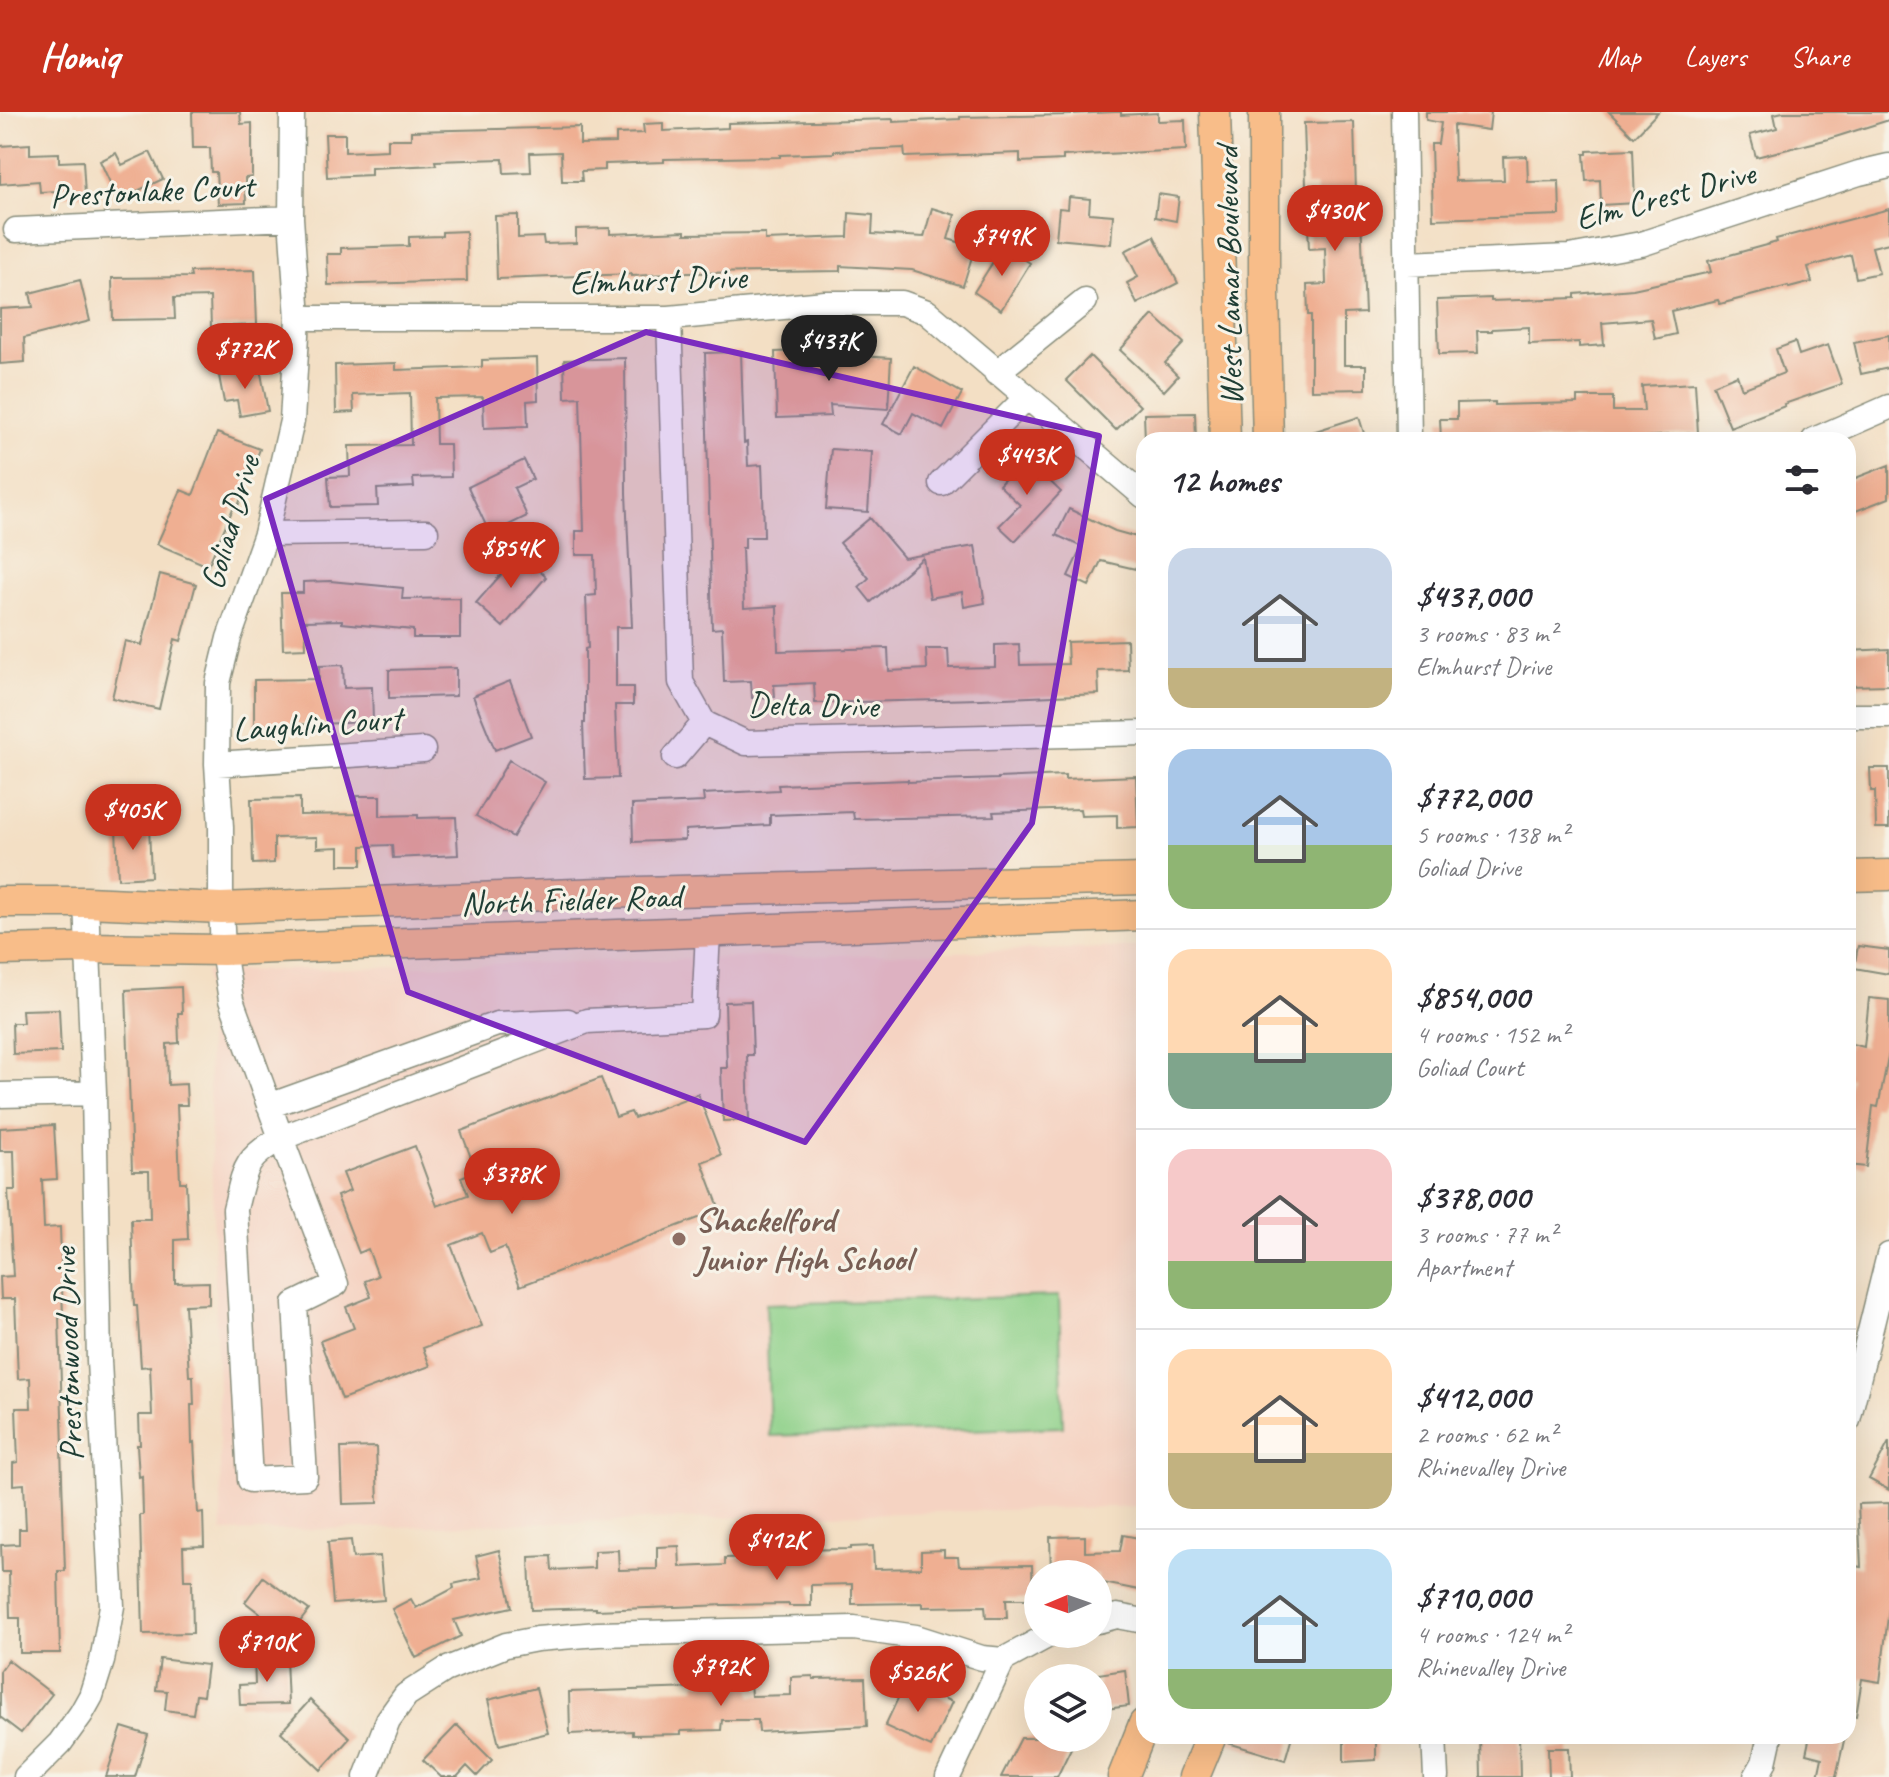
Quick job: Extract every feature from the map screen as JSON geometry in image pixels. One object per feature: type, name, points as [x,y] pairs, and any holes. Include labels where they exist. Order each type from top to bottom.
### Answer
[{"type":"main road","name":"West Lamar Boulevard","points":[[1215,112],[1225,432]]},
{"type":"main road","name":"West Lamar Boulevard","points":[[1264,112],[1268,432]]},
{"type":"main road","points":[[1856,876],[1889,875]]},
{"type":"main road","name":"North Fielder Road","points":[[0,902],[221,908],[708,890],[1136,879]]},
{"type":"main road","points":[[708,890],[708,932]]},
{"type":"main road","name":"North Fielder Road","points":[[0,950],[223,950],[1136,915]]},
{"type":"main road","points":[[1123,1777],[1136,1744]]},
{"type":"main road","points":[[1194,1777],[1208,1744]]},
{"type":"street","name":"Goliad Drive","points":[[281,1138],[260,1150],[246,1168],[235,1209],[250,1480],[305,1477],[295,1304],[336,1284],[231,1000],[223,950],[221,908],[218,683],[229,638],[266,534],[292,421],[298,318],[291,218],[292,112]]},
{"type":"street","points":[[1404,112],[1409,432]]},
{"type":"street","name":"Elm Crest Drive","points":[[1406,264],[1569,257],[1641,244],[1889,166]]},
{"type":"street","name":"Prestonlake Court","points":[[16,230],[291,218]]},
{"type":"street","points":[[996,373],[1085,301]]},
{"type":"street","name":"Elmhurst Drive","points":[[298,318],[669,318],[825,303],[902,303],[927,312],[1136,489]]},
{"type":"street","name":"Delta Drive","points":[[669,318],[681,682],[704,723],[746,743],[1136,733]]},
{"type":"street","points":[[941,483],[1026,398]]},
{"type":"street","points":[[1832,432],[1889,407]]},
{"type":"street","points":[[266,534],[426,532]]},
{"type":"street","points":[[1856,716],[1889,716]]},
{"type":"street","points":[[675,757],[704,723]]},
{"type":"street","name":"Laughlin Court","points":[[217,764],[423,750]]},
{"type":"street","name":"Prestonwood Drive","points":[[26,1777],[60,1743],[91,1696],[102,1661],[112,1606],[99,1361],[94,1093],[86,902]]},
{"type":"street","points":[[269,1106],[497,1024],[704,1015],[708,932]]},
{"type":"street","points":[[281,1138],[587,1021]]},
{"type":"street","points":[[0,1095],[94,1093]]},
{"type":"street","points":[[1858,1341],[1889,1255]]},
{"type":"street","points":[[1112,1617],[1136,1620]]},
{"type":"street","points":[[366,1777],[388,1720],[406,1695],[445,1670],[506,1645],[598,1634],[854,1628],[916,1637],[982,1658],[1003,1660],[1025,1648]]},
{"type":"street","points":[[948,1777],[1003,1660]]},
{"type":"street","points":[[1434,1744],[1436,1777]]},
{"type":"street","points":[[1756,1777],[1764,1763],[1768,1744]]},
{"type":"highlighted area","points":[[646,332],[1099,436],[1032,823],[805,1142],[408,992],[266,499]]},
{"type":"shaded area","name":"Shackelford Junior High School","points":[[1136,947],[1136,1506],[222,1532],[206,972]]},
{"type":"green space","points":[[1059,1296],[1063,1427],[770,1436],[766,1304]]},
{"type":"building","points":[[192,112],[240,112],[241,124],[252,123],[252,177],[245,178],[246,203],[218,204],[216,172],[211,172],[210,148],[193,148]]},
{"type":"building","points":[[1121,112],[1121,115],[1158,113],[1158,121],[1185,120],[1186,150],[1063,156],[1063,160],[1020,162],[1020,153],[905,157],[904,148],[780,157],[664,159],[664,162],[605,164],[605,170],[581,171],[582,181],[562,181],[561,152],[530,153],[531,172],[504,173],[503,159],[435,161],[436,165],[371,168],[371,175],[327,177],[325,134],[345,134],[345,152],[388,150],[388,139],[411,139],[411,131],[580,127],[580,144],[616,143],[616,134],[644,133],[643,124],[663,123],[663,131],[728,128],[728,123],[893,119],[893,122]]},
{"type":"building","points":[[1426,112],[1491,112],[1489,130],[1453,125],[1455,181],[1504,180],[1503,157],[1527,156],[1528,182],[1559,181],[1560,215],[1433,219],[1431,144],[1438,144],[1441,123],[1426,120]]},
{"type":"building","points":[[1609,112],[1658,112],[1634,137]]},
{"type":"building","points":[[1889,112],[1889,120],[1756,157],[1750,135],[1777,128],[1774,114]]},
{"type":"building","points":[[1354,122],[1365,313],[1344,314],[1344,365],[1366,365],[1366,389],[1311,390],[1311,315],[1308,315],[1307,285],[1326,284],[1325,248],[1309,249],[1308,227],[1318,226],[1316,186],[1306,186],[1304,123]]},
{"type":"building","points":[[30,144],[30,154],[59,153],[59,162],[83,161],[85,195],[57,196],[57,191],[40,192],[39,181],[0,184],[0,146]]},
{"type":"building","points":[[1633,149],[1635,203],[1601,205],[1600,180],[1586,181],[1584,154],[1587,151]]},
{"type":"building","points":[[150,152],[163,179],[118,200],[100,161],[116,153],[122,165]]},
{"type":"building","points":[[1158,194],[1179,197],[1176,221],[1155,217]]},
{"type":"building","points":[[1069,197],[1090,199],[1089,213],[1113,215],[1111,244],[1056,239],[1059,208],[1068,209]]},
{"type":"building","points":[[932,208],[955,215],[948,239],[975,247],[963,286],[912,270],[840,266],[840,271],[497,279],[495,216],[518,215],[518,238],[543,237],[544,244],[576,243],[576,229],[610,228],[610,234],[685,231],[685,234],[765,233],[765,240],[848,237],[849,213],[873,215],[872,234],[924,237]]},
{"type":"building","points":[[1889,209],[1889,243],[1872,247],[1879,273],[1856,278],[1851,255],[1808,267],[1812,282],[1720,304],[1718,300],[1671,311],[1676,334],[1655,339],[1651,319],[1602,323],[1604,345],[1579,347],[1579,342],[1529,344],[1529,327],[1492,329],[1477,331],[1478,353],[1439,354],[1437,300],[1575,298],[1575,294],[1633,289],[1711,272],[1708,261]]},
{"type":"building","points":[[466,231],[467,281],[328,285],[327,254],[341,254],[341,248],[409,246],[409,237],[442,236],[442,232]]},
{"type":"building","points":[[1154,236],[1178,283],[1137,304],[1127,283],[1138,277],[1125,251]]},
{"type":"building","points":[[1003,246],[1030,263],[1001,310],[974,292]]},
{"type":"building","points":[[255,270],[257,325],[211,327],[210,297],[174,298],[175,319],[113,320],[112,278],[191,277],[190,272]]},
{"type":"building","points":[[80,280],[90,321],[24,338],[25,362],[0,364],[0,309],[33,307],[30,293]]},
{"type":"building","points":[[1153,315],[1184,343],[1165,363],[1178,376],[1164,391],[1120,350]]},
{"type":"building","points":[[1889,335],[1889,368],[1861,374],[1854,342]]},
{"type":"building","points":[[1795,342],[1799,355],[1828,345],[1842,384],[1730,427],[1713,385],[1737,375],[1742,389],[1784,373],[1776,349]]},
{"type":"building","points":[[828,350],[828,354],[891,358],[888,409],[830,405],[831,416],[777,418],[775,352]]},
{"type":"building","points":[[741,352],[744,443],[747,442],[748,466],[762,465],[764,537],[745,537],[745,548],[742,548],[744,608],[777,606],[778,651],[888,648],[889,671],[927,669],[926,649],[948,649],[949,668],[995,667],[995,645],[1019,644],[1020,665],[1068,664],[1067,642],[1127,640],[1128,670],[1098,671],[1099,694],[981,699],[815,703],[814,683],[774,685],[775,697],[752,698],[751,681],[724,682],[722,628],[712,629],[705,353]]},
{"type":"building","points":[[1090,356],[1140,406],[1116,430],[1066,380]]},
{"type":"building","points":[[537,358],[538,400],[527,401],[528,426],[484,428],[483,397],[435,398],[436,444],[450,444],[451,477],[413,478],[414,487],[377,489],[378,506],[330,507],[328,477],[350,476],[349,446],[411,445],[410,393],[353,395],[354,412],[336,413],[335,365],[396,363],[396,370],[482,367],[482,360]]},
{"type":"building","points":[[625,358],[626,493],[632,627],[616,627],[616,687],[633,687],[633,705],[615,705],[618,778],[585,779],[586,596],[596,595],[595,555],[576,555],[576,531],[584,531],[580,397],[565,398],[564,360]]},
{"type":"building","points":[[914,366],[962,393],[943,429],[913,413],[902,434],[883,424]]},
{"type":"building","points":[[260,368],[268,411],[240,416],[237,400],[224,402],[219,376]]},
{"type":"building","points":[[1695,383],[1698,432],[1441,432],[1440,419],[1457,419],[1457,403],[1577,403],[1577,397],[1613,397],[1613,411],[1644,411],[1642,386]]},
{"type":"building","points":[[1195,413],[1196,432],[1145,432],[1144,414]]},
{"type":"building","points":[[1359,417],[1364,432],[1312,432]]},
{"type":"building","points":[[217,433],[260,449],[238,506],[235,504],[208,566],[157,544],[181,490],[193,495]]},
{"type":"building","points":[[831,449],[872,452],[868,512],[826,509]]},
{"type":"building","points":[[1025,457],[1061,492],[1015,541],[999,526],[1020,505],[999,485]]},
{"type":"building","points":[[524,460],[533,479],[514,488],[527,516],[490,534],[468,487]]},
{"type":"building","points":[[1889,465],[1889,498],[1856,511],[1856,478]]},
{"type":"building","points":[[1069,509],[1115,531],[1136,537],[1136,569],[1101,561],[1089,586],[1068,576],[1082,547],[1056,535]]},
{"type":"building","points":[[870,518],[904,558],[975,546],[985,603],[964,607],[962,592],[930,598],[923,558],[871,602],[859,587],[869,578],[840,543]]},
{"type":"building","points":[[520,553],[546,577],[503,627],[476,603]]},
{"type":"building","points":[[160,574],[196,584],[181,641],[175,639],[159,709],[112,698],[125,641],[142,645]]},
{"type":"building","points":[[330,581],[403,588],[402,599],[460,598],[460,638],[413,638],[413,630],[342,623],[342,620],[305,621],[306,648],[283,649],[281,593],[303,593],[303,582]]},
{"type":"building","points":[[1889,649],[1889,685],[1856,686],[1856,651]]},
{"type":"building","points":[[343,665],[344,688],[372,687],[373,722],[254,726],[254,680],[319,679],[319,666]]},
{"type":"building","points":[[456,668],[456,696],[389,698],[389,670]]},
{"type":"building","points":[[510,681],[531,736],[495,750],[473,696]]},
{"type":"building","points":[[509,760],[545,782],[513,837],[476,816]]},
{"type":"building","points":[[1870,768],[1889,768],[1889,828],[1876,828],[1875,791],[1871,791]]},
{"type":"building","points":[[1136,776],[1136,827],[1117,828],[1117,815],[1081,816],[1080,809],[993,812],[994,816],[854,819],[853,812],[770,815],[770,825],[685,830],[685,840],[633,842],[632,805],[704,802],[703,794],[779,790],[778,785]]},
{"type":"building","points":[[357,796],[380,796],[380,816],[456,817],[458,855],[393,858],[392,845],[362,846],[362,865],[339,865],[339,847],[317,848],[317,837],[274,838],[274,863],[253,864],[251,799],[300,798],[300,815],[357,814]]},
{"type":"building","points":[[149,826],[151,877],[118,879],[116,827]]},
{"type":"building","points":[[1858,946],[1889,950],[1889,974],[1856,968]]},
{"type":"building","points":[[181,987],[179,1043],[167,1044],[168,1085],[186,1084],[187,1105],[177,1105],[180,1182],[186,1182],[188,1239],[175,1240],[175,1283],[209,1282],[209,1304],[185,1305],[189,1376],[193,1376],[192,1443],[198,1513],[203,1512],[204,1546],[183,1547],[184,1580],[192,1580],[193,1633],[143,1634],[142,1476],[139,1477],[137,1445],[140,1445],[139,1415],[152,1415],[150,1366],[141,1367],[137,1306],[134,1306],[131,1219],[150,1219],[149,1171],[132,1171],[126,990]]},
{"type":"building","points":[[1869,998],[1889,1000],[1889,1053],[1878,1107],[1873,1106],[1866,1167],[1856,1166],[1856,1045],[1864,1047]]},
{"type":"building","points":[[751,1001],[753,1055],[747,1055],[749,1120],[723,1121],[721,1068],[727,1068],[725,1002]]},
{"type":"building","points":[[59,1009],[61,1052],[13,1054],[12,1023],[23,1023],[22,1010]]},
{"type":"building","points":[[601,1078],[616,1117],[631,1112],[634,1118],[698,1094],[721,1155],[702,1162],[720,1210],[520,1286],[505,1247],[490,1253],[482,1233],[451,1245],[482,1326],[423,1348],[430,1366],[342,1399],[320,1341],[354,1328],[346,1307],[371,1297],[365,1281],[378,1276],[368,1249],[359,1253],[337,1196],[350,1191],[343,1173],[415,1146],[437,1206],[468,1195],[461,1177],[476,1171],[461,1131]]},
{"type":"building","points":[[54,1125],[57,1179],[42,1180],[44,1228],[60,1227],[65,1571],[58,1571],[60,1653],[20,1653],[20,1618],[10,1618],[9,1572],[2,1572],[1,1545],[19,1544],[19,1529],[26,1529],[24,1484],[13,1485],[13,1463],[18,1462],[16,1408],[31,1408],[30,1378],[18,1379],[15,1299],[1,1299],[0,1277],[13,1276],[8,1190],[15,1190],[14,1151],[0,1151],[0,1128]]},
{"type":"building","points":[[1889,1442],[1889,1490],[1869,1479]]},
{"type":"building","points":[[376,1447],[378,1503],[343,1504],[341,1448]]},
{"type":"building","points":[[1889,1503],[1889,1608],[1880,1682],[1862,1679],[1856,1716],[1856,1566],[1861,1567],[1858,1504]]},
{"type":"building","points":[[1123,1535],[1136,1537],[1136,1589],[1112,1585],[1112,1560],[1051,1560],[1050,1537],[1085,1536],[1085,1552],[1120,1551]]},
{"type":"building","points":[[351,1540],[353,1558],[380,1556],[384,1600],[333,1604],[328,1542]]},
{"type":"building","points":[[679,1546],[680,1567],[725,1565],[725,1558],[788,1556],[788,1550],[873,1546],[874,1569],[921,1568],[921,1551],[944,1550],[944,1557],[958,1557],[959,1566],[1024,1565],[1024,1599],[1006,1599],[1007,1618],[986,1618],[985,1606],[852,1604],[852,1584],[811,1585],[811,1606],[531,1610],[529,1557],[551,1556],[552,1570],[594,1568],[594,1551],[618,1550],[619,1570],[657,1569],[657,1547]]},
{"type":"building","points":[[499,1550],[512,1607],[454,1620],[461,1636],[416,1658],[392,1609],[411,1599],[416,1608],[454,1588],[453,1584],[481,1578],[476,1556]]},
{"type":"building","points":[[263,1577],[309,1610],[289,1636],[245,1602]]},
{"type":"building","points":[[286,1658],[288,1704],[240,1705],[239,1685],[255,1684],[254,1659]]},
{"type":"building","points":[[160,1659],[207,1665],[203,1696],[196,1695],[193,1714],[165,1710],[167,1691],[156,1690]]},
{"type":"building","points":[[8,1660],[52,1694],[21,1733],[0,1717],[0,1671]]},
{"type":"building","points":[[1125,1670],[1129,1706],[1112,1708],[1112,1672]]},
{"type":"building","points":[[813,1676],[813,1679],[865,1678],[867,1726],[759,1732],[758,1720],[722,1720],[721,1730],[681,1731],[681,1734],[632,1735],[632,1731],[570,1734],[569,1692],[696,1688],[696,1682],[750,1682],[751,1696],[791,1695],[791,1677]]},
{"type":"building","points":[[906,1681],[952,1702],[931,1747],[885,1726]]},
{"type":"building","points":[[536,1688],[548,1733],[499,1745],[488,1700]]},
{"type":"building","points":[[310,1700],[350,1738],[321,1770],[281,1732]]},
{"type":"building","points":[[457,1725],[492,1760],[477,1776],[467,1766],[457,1777],[441,1777],[423,1760]]},
{"type":"building","points":[[122,1727],[148,1735],[135,1777],[106,1777]]},
{"type":"building","points":[[1021,1738],[1024,1738],[1024,1752],[1069,1752],[1057,1777],[1001,1777]]},
{"type":"building","points":[[1231,1744],[1290,1744],[1285,1760]]},
{"type":"building","points":[[1344,1744],[1376,1744],[1376,1760],[1344,1762]]},
{"type":"building","points":[[1480,1744],[1519,1744],[1520,1777],[1481,1777]]},
{"type":"building","points":[[1808,1744],[1843,1744],[1836,1777],[1818,1777],[1822,1758],[1806,1754]]},
{"type":"building","points":[[1548,1748],[1569,1748],[1570,1777],[1549,1777]]},
{"type":"place","name":"Shackelford Junior High School","points":[[679,1239]]}]
